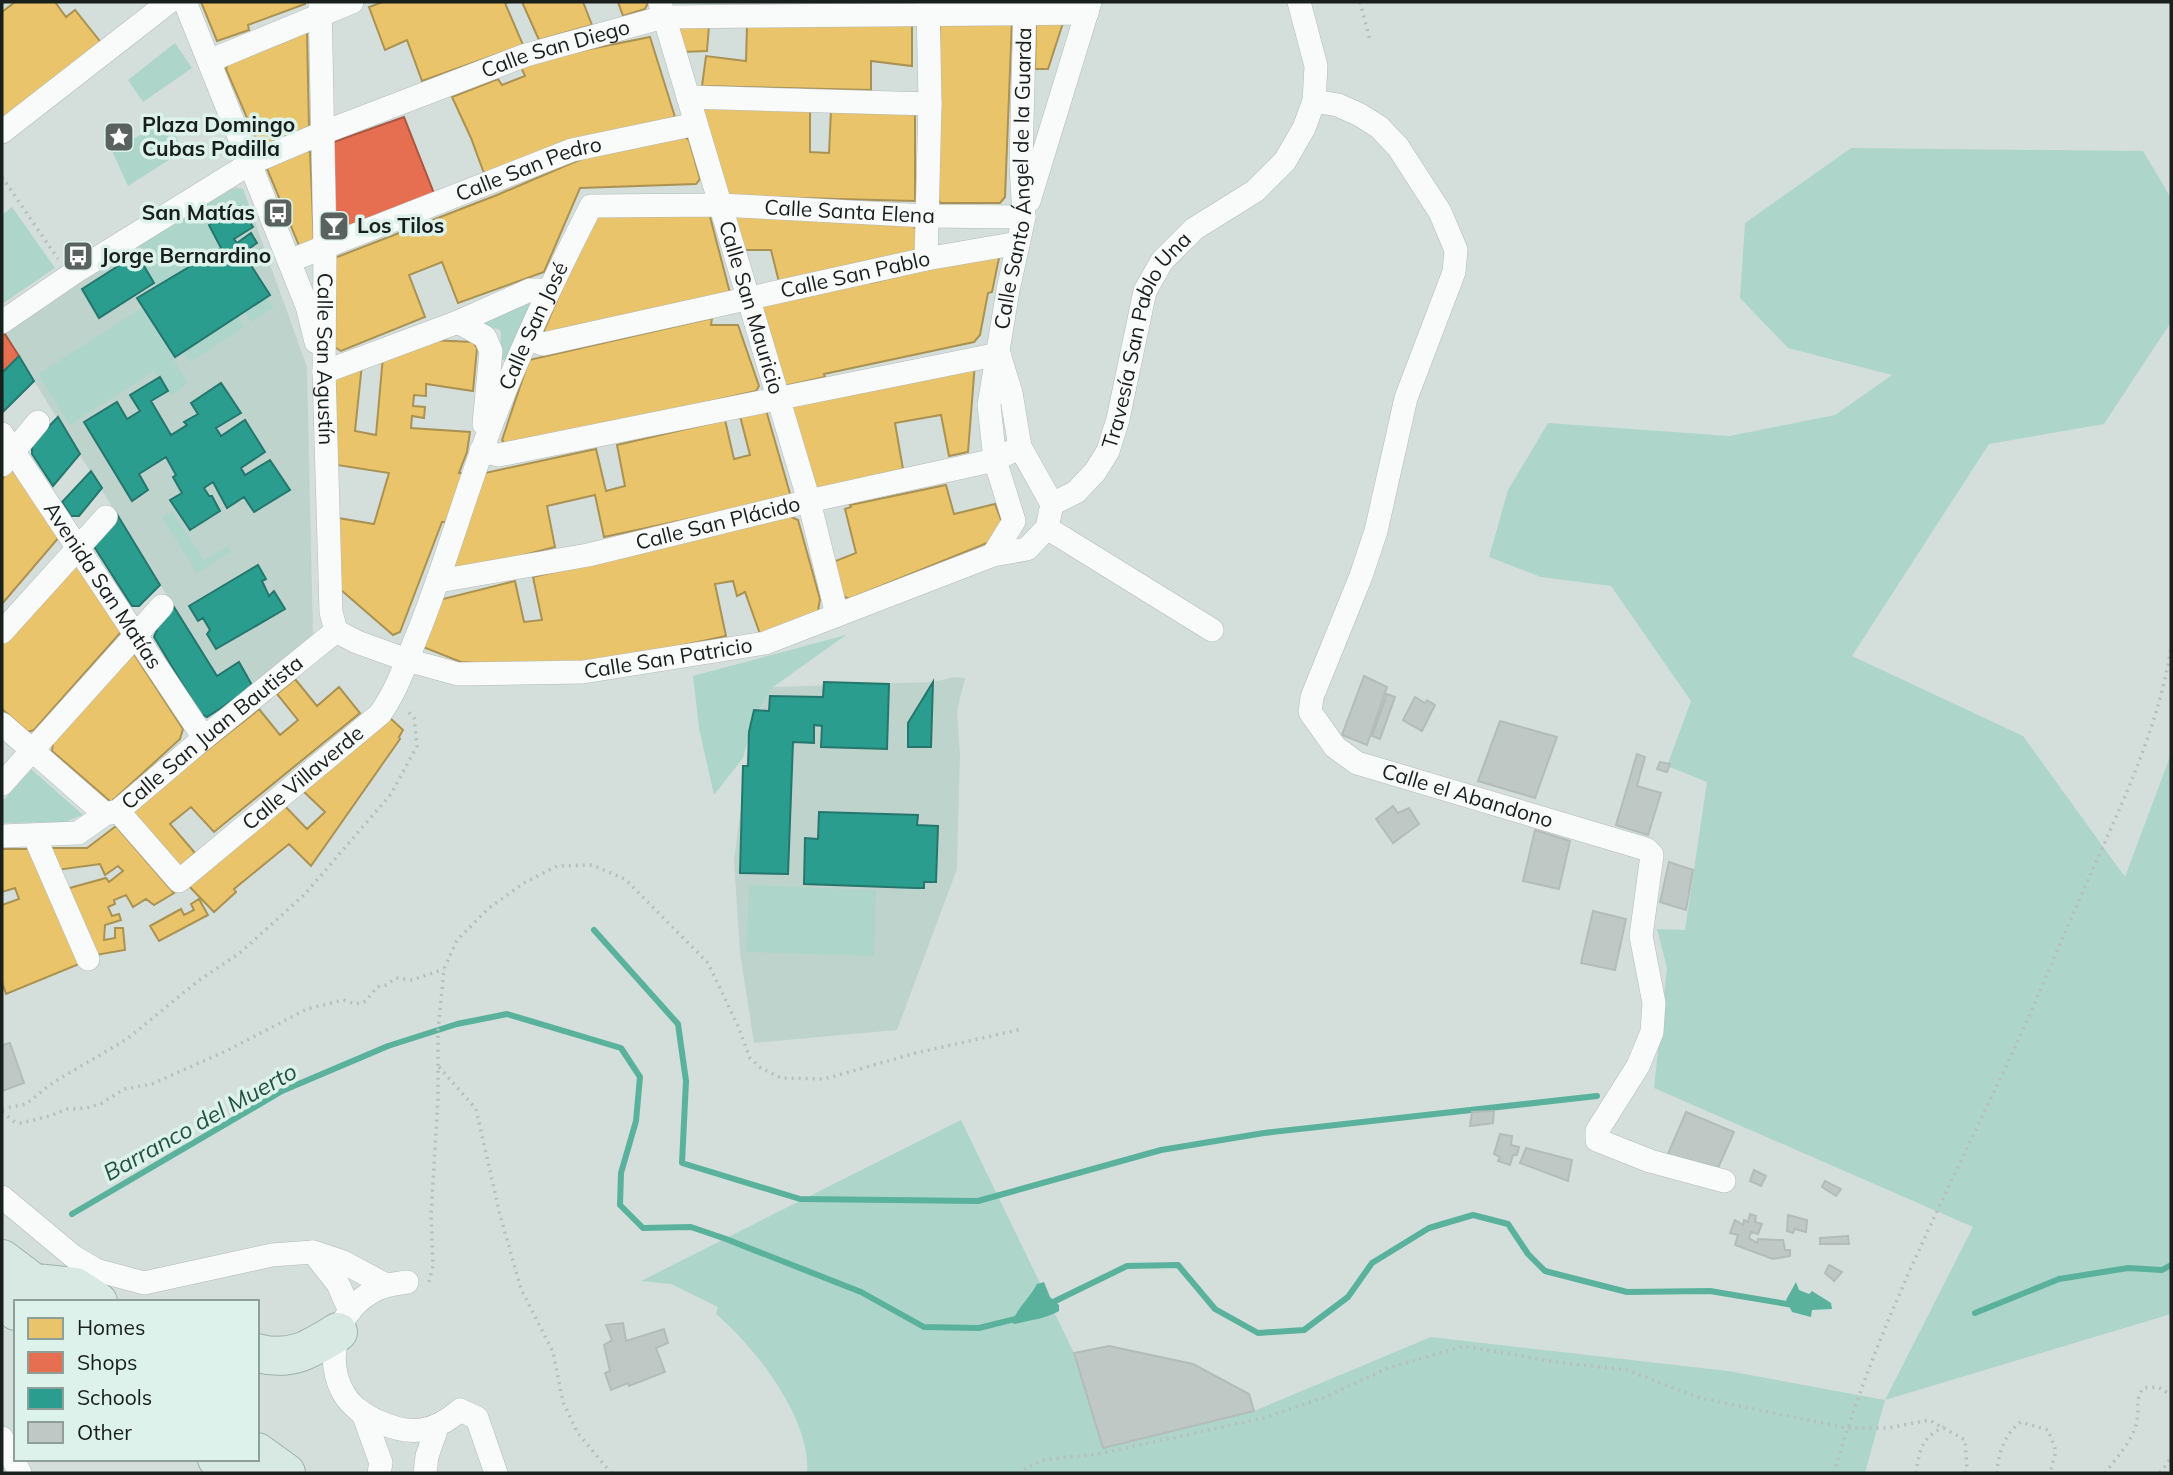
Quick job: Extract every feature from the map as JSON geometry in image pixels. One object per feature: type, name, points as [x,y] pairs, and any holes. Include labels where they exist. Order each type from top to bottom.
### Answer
[{"type":"highway","points":[[2,1259],[28,1299],[75,1287],[95,1300]]},
{"type":"highway","points":[[259,1354],[269,1356],[306,1352],[344,1321]]},
{"type":"highway","points":[[259,1453],[286,1473]]},
{"type":"highway","points":[[220,1461],[236,1473]]},
{"type":"street","points":[[2,132],[169,2]]},
{"type":"street","points":[[186,2],[307,306],[324,372],[458,322],[530,290],[548,290]]},
{"type":"street","points":[[209,61],[321,8],[352,2]]},
{"type":"street","name":"Travesía San Pablo Una","points":[[1052,504],[1076,492],[1095,472],[1108,451],[1118,419],[1145,291],[1163,261],[1194,229],[1255,191],[1285,161],[1304,128],[1314,102],[1316,66],[1299,2]]},
{"type":"street","points":[[1024,217],[1089,7]]},
{"type":"street","name":"Calle San Diego","points":[[2,322],[69,275],[249,164],[526,55],[662,9],[1089,7]]},
{"type":"street","name":"Calle San Agustín","points":[[321,8],[324,372],[331,612],[336,631]]},
{"type":"street","points":[[926,259],[930,104],[928,8]]},
{"type":"street","name":"Calle Santo Ángel de la Guarda","points":[[1014,521],[995,460],[989,405],[1008,290],[1024,217],[1021,164],[1025,8]]},
{"type":"street","name":"Calle San Mauricio","points":[[662,9],[808,501],[838,615]]},
{"type":"street","points":[[688,97],[930,104]]},
{"type":"street","name":"Calle el Abandono","points":[[1314,102],[1338,105],[1379,127],[1398,147],[1440,212],[1457,250],[1454,272],[1406,398],[1376,531],[1361,576],[1312,697],[1310,712],[1335,747],[1357,763],[1646,849],[1652,855],[1642,936],[1654,1003],[1652,1032],[1637,1066],[1597,1131],[1597,1140],[1650,1161],[1724,1181]]},
{"type":"street","points":[[1023,123],[1051,127]]},
{"type":"street","name":"Calle San Pedro","points":[[289,261],[572,150],[696,124]]},
{"type":"street","name":"Calle Santa Elena","points":[[591,206],[720,205],[926,216],[1024,217]]},
{"type":"street","name":"Calle San José","points":[[407,660],[439,581],[481,451],[548,290],[591,206]]},
{"type":"street","name":"Calle San Pablo","points":[[528,338],[543,344],[926,259],[1018,243]]},
{"type":"street","name":"Calle San José","points":[[458,322],[485,337],[491,351],[481,451]]},
{"type":"street","points":[[481,451],[499,456],[999,354]]},
{"type":"street","name":"Calle Santo Ángel de la Guarda","points":[[999,354],[1011,393],[1020,447],[1052,504]]},
{"type":"street","points":[[6,450],[38,422]]},
{"type":"street","name":"Calle San Plácido","points":[[439,581],[588,555],[808,501],[995,460],[1020,447]]},
{"type":"street","name":"Avenida San Matías","points":[[6,450],[78,548],[204,738]]},
{"type":"street","points":[[993,555],[1027,549],[1043,532],[1052,504]]},
{"type":"street","points":[[2,632],[106,517]]},
{"type":"street","points":[[993,555],[1014,521],[1024,531],[1043,532],[1212,630]]},
{"type":"street","name":"Calle San Patricio","points":[[336,631],[356,642],[407,660],[458,674],[583,672],[765,643],[993,555]]},
{"type":"street","points":[[2,784],[162,606]]},
{"type":"street","name":"Calle San Juan Bautista","points":[[2,836],[78,833],[112,813],[336,631]]},
{"type":"street","name":"Calle Villaverde","points":[[112,813],[179,881],[380,714],[393,696],[407,660]]},
{"type":"street","points":[[2,724],[112,813]]},
{"type":"street","points":[[34,835],[88,959]]},
{"type":"street","points":[[2,1197],[96,1270],[144,1283],[272,1255],[313,1252],[407,1284]]},
{"type":"street","points":[[313,1252],[338,1284],[344,1321]]},
{"type":"street","points":[[407,1284],[366,1295],[344,1321],[334,1354],[336,1376],[345,1396],[364,1416],[398,1431],[438,1425],[460,1410],[477,1418],[496,1473]]},
{"type":"street","points":[[364,1416],[381,1463],[379,1473]]},
{"type":"street","points":[[425,1473],[427,1455],[438,1425]]},
{"type":"street","points":[[2,1438],[20,1473]]},
{"type":"path","points":[[1360,2],[1370,40]]},
{"type":"path","points":[[2,177],[69,275]]},
{"type":"path","points":[[1834,1473],[1847,1428],[1915,1258],[2002,1075],[2143,754],[2166,681],[2171,648]]},
{"type":"path","points":[[2,1110],[26,1104],[54,1082],[127,1039],[198,981],[241,952],[304,894],[391,794],[417,746],[414,718],[393,696]]},
{"type":"path","points":[[407,1284],[433,1266],[431,1215],[438,1030],[444,969],[457,940],[489,908],[524,883],[557,866],[592,865],[625,879],[708,962],[750,1058],[761,1068],[781,1078],[824,1079],[916,1053],[1022,1029]]},
{"type":"path","points":[[2,1110],[15,1122],[21,1122],[51,1116],[67,1109],[87,1108],[124,1090],[152,1084],[206,1060],[307,1009],[343,1000],[356,1004],[366,1001],[377,986],[386,985],[396,978],[412,980],[444,969]]},
{"type":"path","points":[[438,1066],[476,1109],[500,1215],[521,1289],[553,1352],[563,1402],[577,1432],[611,1473]]},
{"type":"path","points":[[1018,1473],[1042,1460],[1098,1454],[1264,1418],[1325,1397],[1388,1368],[1464,1346],[1555,1362],[1628,1370],[1700,1398],[1847,1428],[1889,1428],[1929,1420],[1965,1440],[1965,1473]]},
{"type":"path","points":[[2105,1473],[2129,1441],[2137,1420],[2136,1399],[2143,1388],[2158,1387],[2171,1395]]},
{"type":"path","points":[[1997,1473],[2009,1430],[2021,1422],[2048,1430],[2056,1451],[2050,1473]]},
{"type":"path","points":[[1916,1473],[1919,1452],[1929,1434],[1944,1427]]},
{"type":"path","points":[[2161,1473],[2171,1458]]},
{"type":"shaded area","points":[[175,43],[192,68],[143,102],[128,80]]},
{"type":"shaded area","points":[[168,119],[183,151],[128,186],[112,151]]},
{"type":"shaded area","points":[[1851,148],[2143,151],[2171,198],[2171,322],[2104,424],[1989,444],[1852,656],[2023,736],[2125,877],[2171,754],[2171,1314],[1885,1400],[1973,1227],[1654,1088],[1667,968],[1657,929],[1685,930],[1707,782],[1667,766],[1691,701],[1611,586],[1541,577],[1489,557],[1508,490],[1548,423],[1729,436],[1835,415],[1892,375],[1788,348],[1740,298],[1745,223]]},
{"type":"shaded area","points":[[235,187],[243,189],[307,367],[313,634],[253,687],[239,662],[217,676],[3,331]]},
{"type":"shaded area","points":[[232,189],[243,189],[255,222],[251,225],[240,206],[209,225],[221,248],[156,287],[137,254],[142,250],[139,246]]},
{"type":"shaded area","points":[[12,207],[55,268],[2,304],[2,215]]},
{"type":"shaded area","points":[[267,297],[274,308],[251,322],[244,312]]},
{"type":"shaded area","points":[[534,299],[509,362],[500,359],[501,332],[481,326],[483,316]]},
{"type":"shaded area","points":[[142,308],[175,357],[173,359],[188,383],[172,395],[154,371],[70,425],[38,374]]},
{"type":"shaded area","points":[[238,316],[244,327],[190,362],[183,352]]},
{"type":"shaded area","points":[[172,511],[204,560],[227,546],[231,551],[197,573],[162,518]]},
{"type":"shaded area","points":[[846,635],[773,687],[754,718],[743,758],[714,795],[699,728],[693,676]]},
{"type":"shaded area","points":[[954,677],[965,678],[957,711],[960,753],[957,869],[897,1030],[754,1043],[740,953],[734,861],[749,732],[754,718],[773,687],[933,682]]},
{"type":"shaded area","points":[[31,769],[83,815],[65,822],[2,823],[2,802]]},
{"type":"shaded area","points":[[749,885],[876,890],[874,956],[746,952]]},
{"type":"shaded area","points":[[961,1120],[1074,1353],[1103,1448],[1254,1411],[1431,1337],[1728,1371],[1885,1400],[1865,1473],[807,1473],[806,1452],[791,1408],[763,1365],[716,1314],[718,1307],[671,1284],[641,1281]]},
{"type":"shaded area","points":[[1044,1282],[1050,1297],[1059,1305],[1059,1311],[1037,1319],[1012,1323],[1037,1284]]},
{"type":"shaded area","points":[[1796,1282],[1799,1290],[1809,1294],[1812,1291],[1831,1303],[1832,1309],[1812,1310],[1811,1317],[1792,1312],[1786,1300]]},
{"type":"building: Homes","points":[[15,2],[55,2],[66,17],[75,10],[103,45],[2,119],[2,12]]},
{"type":"building: Homes","points":[[201,2],[305,4],[248,25],[249,30],[217,41]]},
{"type":"building: Homes","points":[[383,2],[510,2],[505,3],[523,45],[422,81],[407,40],[385,50],[369,7]]},
{"type":"building: Homes","points":[[522,2],[583,2],[592,25],[539,40]]},
{"type":"building: Homes","points":[[618,2],[648,3],[645,9],[623,16]]},
{"type":"building: Homes","points":[[940,19],[1012,20],[1005,197],[1000,203],[941,203],[934,198]]},
{"type":"building: Homes","points":[[1036,21],[1063,23],[1048,69],[1035,69]]},
{"type":"building: Homes","points":[[678,23],[709,26],[707,51],[681,52]]},
{"type":"building: Homes","points":[[747,25],[912,25],[912,66],[871,61],[871,90],[702,86],[706,56],[746,61]]},
{"type":"building: Homes","points":[[307,30],[309,127],[260,148],[226,69],[228,64]]},
{"type":"building: Homes","points":[[650,37],[675,117],[485,176],[452,97],[498,79],[502,85],[525,76],[521,67],[545,58]]},
{"type":"building: Homes","points":[[704,107],[810,109],[810,152],[829,153],[831,110],[912,113],[915,116],[915,201],[725,196],[701,112]]},
{"type":"building: Homes","points":[[684,137],[689,140],[700,179],[696,184],[580,188],[544,272],[458,303],[442,262],[409,275],[425,317],[341,351],[331,345],[332,259],[586,157]]},
{"type":"building: Homes","points":[[304,149],[310,152],[314,242],[300,248],[265,164]]},
{"type":"building: Homes","points":[[708,209],[730,293],[543,333],[592,217]]},
{"type":"building: Homes","points":[[735,216],[909,221],[916,229],[917,246],[913,253],[779,282],[771,250],[741,250]]},
{"type":"building: Homes","points":[[994,253],[999,258],[992,292],[988,293],[980,335],[974,342],[824,374],[825,377],[780,387],[760,305],[869,281],[870,283]]},
{"type":"building: Homes","points":[[712,318],[711,325],[738,325],[759,386],[756,391],[507,447],[502,440],[529,360]]},
{"type":"building: Homes","points":[[430,340],[473,342],[477,348],[473,391],[426,384],[426,396],[414,395],[413,406],[425,407],[424,418],[412,416],[411,428],[470,432],[467,452],[459,473],[465,473],[446,522],[442,522],[400,632],[393,635],[341,590],[338,518],[374,524],[389,473],[337,465],[334,375],[362,364],[355,431],[376,435],[383,356]]},
{"type":"building: Homes","points":[[975,363],[968,452],[949,456],[941,415],[895,423],[903,469],[810,492],[786,396]]},
{"type":"building: Homes","points":[[766,410],[791,497],[604,537],[595,495],[547,506],[555,547],[453,573],[449,567],[485,473],[596,449],[606,491],[625,486],[617,445],[725,420],[734,459],[750,455],[740,416]]},
{"type":"building: Homes","points":[[11,468],[60,536],[2,604],[2,479]]},
{"type":"building: Homes","points":[[946,485],[954,514],[995,504],[1003,525],[992,541],[849,599],[841,595],[833,562],[856,553],[845,509],[851,507],[850,505]]},
{"type":"building: Homes","points":[[789,516],[798,520],[820,599],[818,611],[760,634],[745,592],[737,596],[733,581],[715,584],[726,636],[642,654],[572,663],[487,664],[461,662],[418,645],[439,600],[515,581],[524,622],[542,620],[533,577]]},
{"type":"building: Homes","points":[[77,562],[121,632],[34,730],[28,732],[2,709],[2,641]]},
{"type":"building: Homes","points":[[130,654],[134,654],[183,729],[180,739],[111,802],[52,751],[53,743]]},
{"type":"building: Homes","points":[[295,679],[317,706],[339,687],[360,713],[214,832],[191,807],[170,824],[195,853],[178,868],[132,816],[134,808],[259,709],[280,735],[298,720],[277,694]]},
{"type":"building: Homes","points":[[389,717],[403,730],[400,739],[311,866],[289,844],[234,889],[236,892],[214,912],[185,882],[283,804],[307,829],[325,812],[301,789]]},
{"type":"building: Homes","points":[[116,826],[174,893],[154,905],[146,899],[133,907],[126,895],[114,900],[115,904],[108,907],[112,916],[119,914],[121,920],[105,925],[104,940],[115,938],[115,928],[123,928],[125,950],[96,955],[66,889],[106,878],[109,882],[123,871],[118,866],[105,875],[100,864],[57,870],[47,848],[87,848]]},
{"type":"building: Homes","points":[[2,849],[32,849],[84,962],[6,994],[2,982],[2,905],[19,899],[15,888],[2,892]]},
{"type":"building: Homes","points":[[199,899],[208,915],[159,941],[150,926],[181,909],[184,915],[194,910],[191,904]]},
{"type":"building: Shops","points":[[404,117],[435,196],[329,234],[328,144]]},
{"type":"building: Shops","points":[[2,332],[19,356],[2,373]]},
{"type":"building: Schools","points":[[240,206],[253,227],[234,239],[237,243],[251,233],[257,243],[243,253],[270,295],[175,357],[137,298],[221,248],[209,225]]},
{"type":"building: Schools","points":[[137,254],[154,283],[99,318],[82,289]]},
{"type":"building: Schools","points":[[19,356],[34,381],[3,412],[2,373]]},
{"type":"building: Schools","points":[[160,377],[168,391],[151,401],[171,435],[187,425],[184,422],[198,414],[191,403],[221,383],[241,413],[216,428],[221,436],[245,420],[265,452],[241,468],[245,475],[270,460],[290,490],[254,512],[244,497],[227,508],[213,482],[204,488],[220,511],[190,530],[170,500],[182,493],[166,457],[139,474],[148,490],[132,501],[84,422],[117,402],[127,419],[140,411],[130,395]]},
{"type":"building: Schools","points":[[58,417],[80,454],[53,486],[32,454],[32,444]]},
{"type":"building: Schools","points":[[91,471],[102,488],[79,516],[71,516],[62,502]]},
{"type":"building: Schools","points":[[115,511],[160,585],[139,606],[132,606],[93,545]]},
{"type":"building: Schools","points":[[258,565],[266,579],[262,581],[269,596],[274,591],[285,609],[216,649],[207,634],[210,630],[203,618],[198,621],[189,606]]},
{"type":"building: Schools","points":[[174,607],[217,676],[239,662],[253,687],[207,717],[200,713],[154,637],[158,627]]},
{"type":"building: Schools","points":[[824,682],[889,684],[887,749],[821,747],[822,726],[814,725],[814,743],[793,742],[788,874],[740,873],[743,766],[748,766],[749,732],[754,710],[769,711],[770,696],[823,697]]},
{"type":"building: Schools","points":[[933,682],[931,747],[908,747],[908,723]]},
{"type":"building: Schools","points":[[819,812],[918,815],[917,825],[938,826],[936,882],[924,882],[924,888],[804,884],[805,838],[818,839]]},
{"type":"building: Other","points":[[1364,676],[1387,687],[1367,745],[1342,735]]},
{"type":"building: Other","points":[[1387,694],[1395,697],[1380,739],[1372,736]]},
{"type":"building: Other","points":[[1415,697],[1435,705],[1422,731],[1403,720]]},
{"type":"building: Other","points":[[1500,721],[1557,737],[1535,798],[1478,781]]},
{"type":"building: Other","points":[[1637,754],[1645,757],[1637,786],[1661,793],[1648,835],[1616,825]]},
{"type":"building: Other","points":[[1660,762],[1670,764],[1667,772],[1657,769]]},
{"type":"building: Other","points":[[1393,806],[1398,813],[1409,808],[1419,824],[1393,843],[1376,819]]},
{"type":"building: Other","points":[[1535,830],[1570,841],[1559,889],[1523,881]]},
{"type":"building: Other","points":[[1669,862],[1693,870],[1686,910],[1660,902]]},
{"type":"building: Other","points":[[1593,911],[1626,919],[1615,970],[1581,963]]},
{"type":"building: Other","points":[[10,1043],[24,1083],[2,1091],[2,1045]]},
{"type":"building: Other","points":[[1494,1111],[1493,1123],[1470,1126],[1472,1112]]},
{"type":"building: Other","points":[[1686,1112],[1734,1132],[1718,1168],[1667,1156]]},
{"type":"building: Other","points":[[1500,1134],[1512,1136],[1511,1145],[1519,1147],[1510,1165],[1498,1161],[1500,1157],[1494,1154]]},
{"type":"building: Other","points":[[1526,1148],[1572,1160],[1568,1181],[1520,1163]]},
{"type":"building: Other","points":[[1754,1170],[1766,1176],[1761,1186],[1750,1181]]},
{"type":"building: Other","points":[[1825,1181],[1841,1189],[1836,1196],[1822,1187]]},
{"type":"building: Other","points":[[1750,1214],[1756,1216],[1755,1222],[1762,1224],[1758,1234],[1751,1232],[1749,1238],[1757,1243],[1758,1239],[1783,1240],[1785,1250],[1790,1250],[1790,1256],[1773,1259],[1735,1245],[1738,1235],[1730,1233],[1735,1220],[1743,1225],[1744,1220],[1748,1222]]},
{"type":"building: Other","points":[[1788,1215],[1807,1220],[1806,1232],[1795,1229],[1793,1233],[1787,1231]]},
{"type":"building: Other","points":[[1848,1236],[1849,1244],[1820,1244],[1820,1238]]},
{"type":"building: Other","points":[[1829,1265],[1842,1272],[1834,1281],[1825,1273]]},
{"type":"building: Other","points":[[623,1323],[626,1341],[664,1329],[668,1343],[656,1348],[665,1372],[611,1390],[605,1373],[610,1371],[604,1345],[612,1340],[606,1325]]},
{"type":"building: Other","points":[[1109,1346],[1193,1364],[1249,1394],[1254,1411],[1103,1448],[1074,1353]]},
{"type":"waterway","points":[[594,930],[678,1024],[686,1081],[682,1163],[800,1199],[978,1201],[1161,1150],[1264,1133],[1597,1096]]},
{"type":"waterway","name":"Barranco del Muerto","points":[[72,1214],[282,1091],[388,1046],[457,1024],[507,1014],[621,1048],[640,1077],[636,1121],[621,1173],[620,1205],[643,1228],[691,1227],[726,1239],[861,1292],[924,1327],[979,1328],[1019,1318]]},
{"type":"waterway","name":"Barranco del Muerto","points":[[1047,1305],[1127,1266],[1178,1265],[1215,1309],[1258,1333],[1304,1330],[1348,1297],[1372,1263],[1429,1228],[1473,1215],[1508,1224],[1528,1254],[1545,1271],[1627,1292],[1710,1291],[1793,1305]]},
{"type":"waterway","name":"Barranco del Muerto","points":[[1975,1313],[2059,1279],[2128,1268],[2162,1270],[2171,1265]]},
{"type":"place","name":"Plaza Domingo Cubas Padilla","points":[[119,137]]},
{"type":"place","name":"San Matías","points":[[278,213]]},
{"type":"place","name":"Los Tilos","points":[[334,226]]},
{"type":"place","name":"Jorge Bernardino","points":[[78,256]]}]
